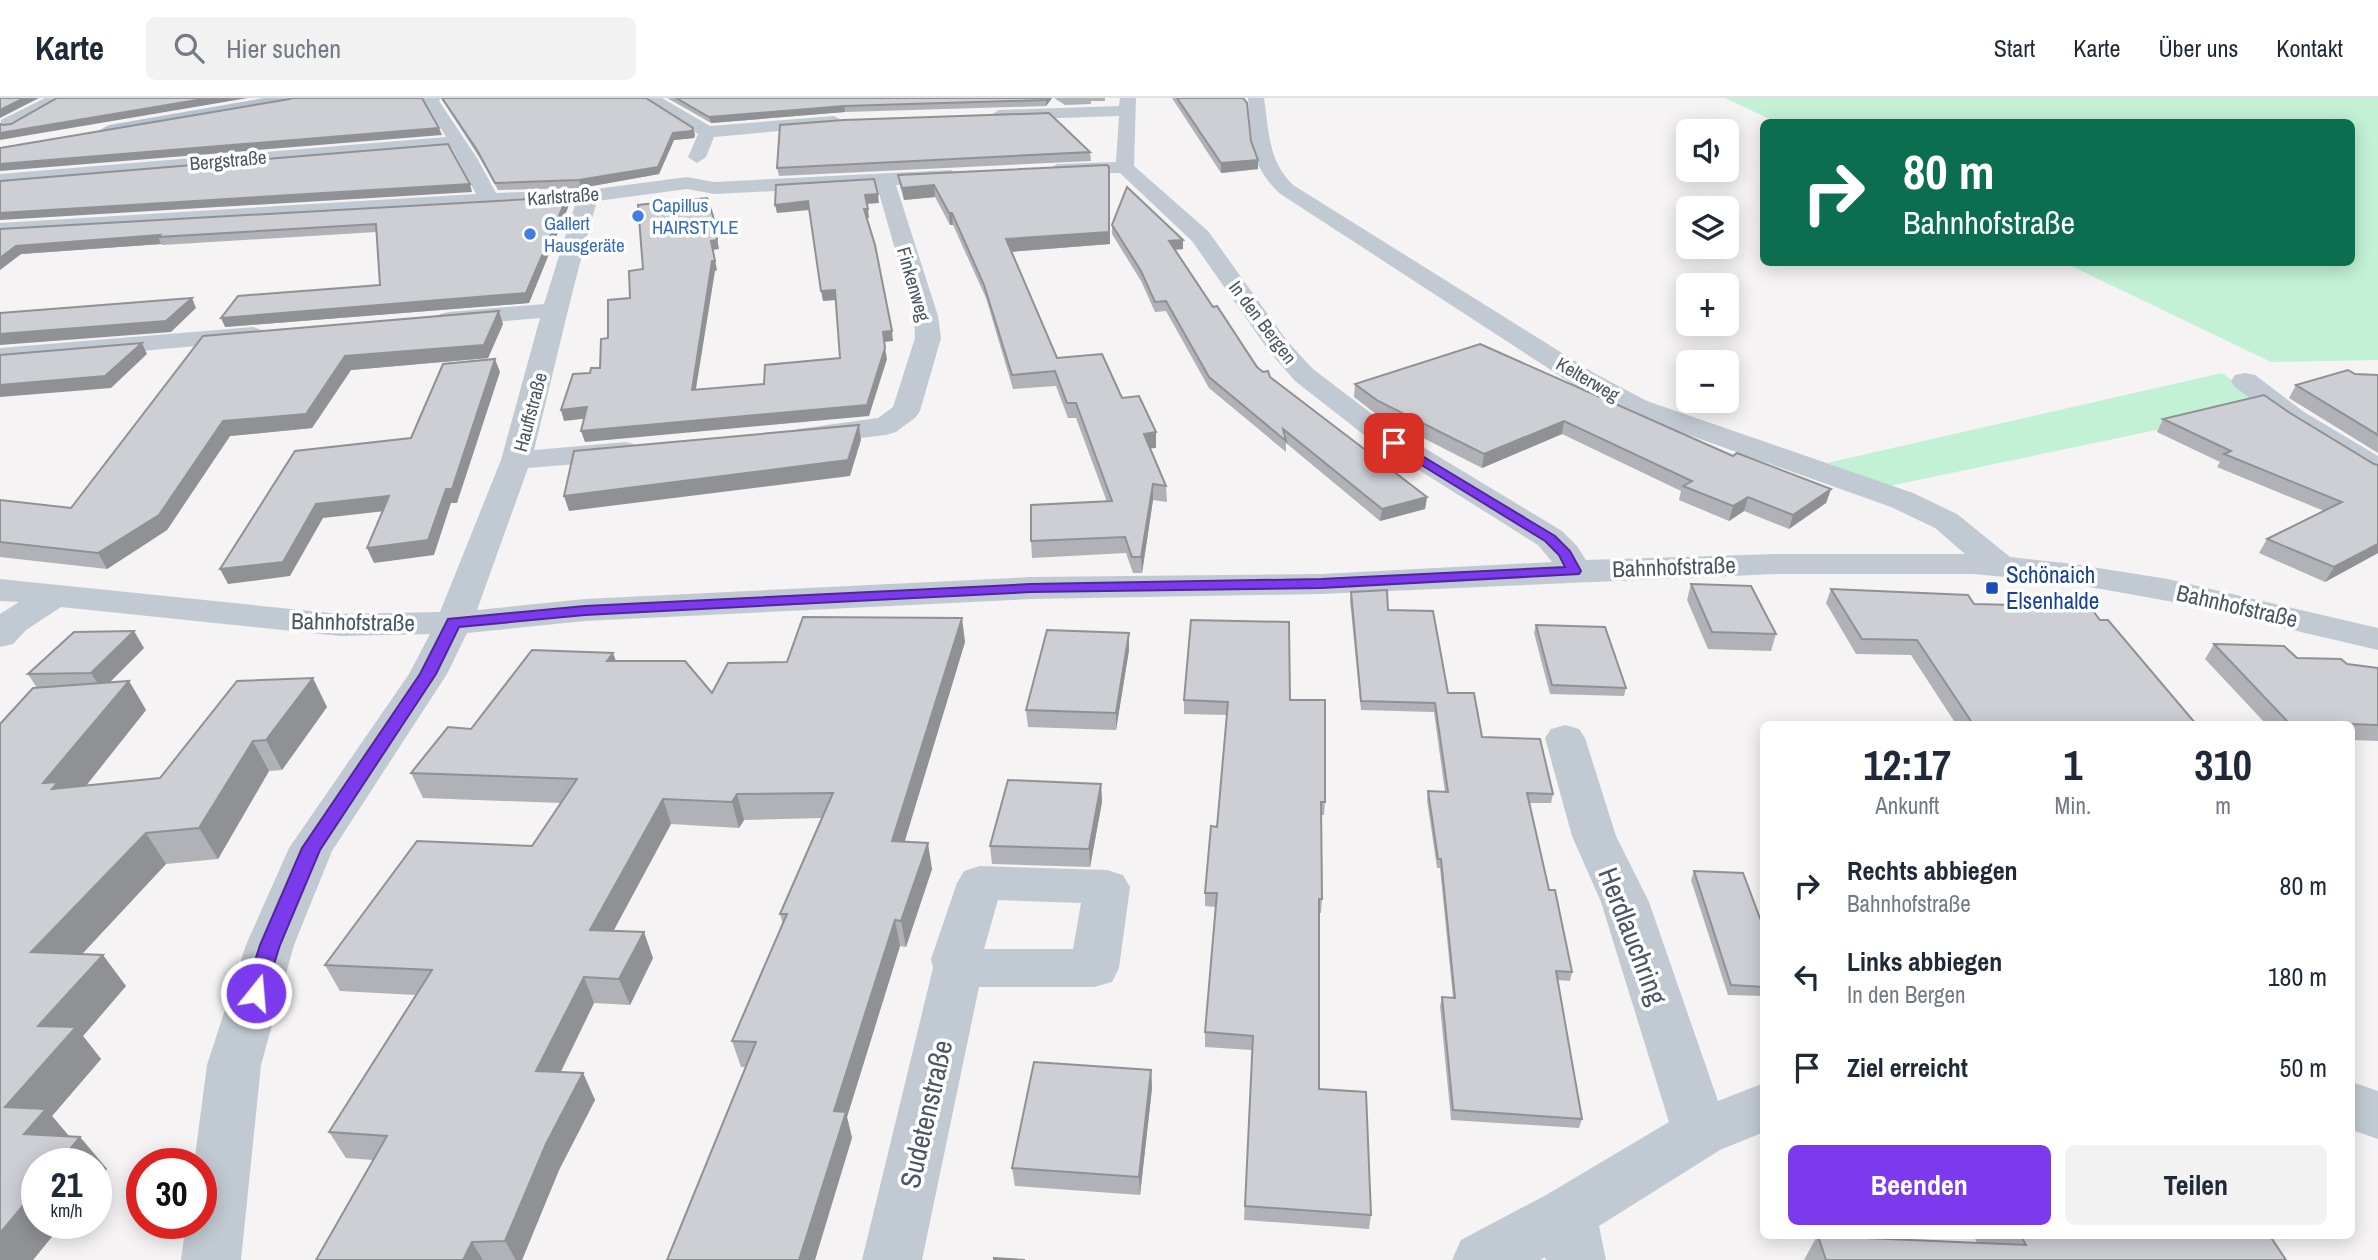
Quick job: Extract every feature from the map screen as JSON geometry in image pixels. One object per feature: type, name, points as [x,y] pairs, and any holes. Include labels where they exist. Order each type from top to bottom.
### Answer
[{"type":"main road","points":[[86,134],[292,98]]},
{"type":"street","points":[[4,128],[57,98]]},
{"type":"street","points":[[651,98],[707,132],[847,116]]},
{"type":"street","name":"Kelterweg","points":[[1256,98],[1263,153],[1270,173],[1286,189],[1584,379],[1637,407],[1902,500],[1947,521],[2000,566]]},
{"type":"street","points":[[432,99],[489,199]]},
{"type":"street","points":[[984,110],[1128,105],[1123,157],[1125,167],[1034,172]]},
{"type":"street","points":[[687,183],[707,132]]},
{"type":"street","name":"Bergstraße","points":[[0,180],[456,142]]},
{"type":"street","name":"In den Bergen","points":[[1125,167],[1199,236],[1278,346],[1304,375],[1378,432],[1550,538],[1565,554],[1574,571]]},
{"type":"street","name":"Karlstraße","points":[[0,229],[588,195],[687,183],[714,188],[976,174]]},
{"type":"street","name":"Finkenweg","points":[[779,438],[886,426],[906,411],[928,338],[926,316],[885,179]]},
{"type":"street","name":"Hauffstraße","points":[[211,1260],[234,1065],[270,945],[311,848],[428,674],[454,623],[516,460],[548,345],[554,310],[588,195]]},
{"type":"street","points":[[424,321],[554,310]]},
{"type":"street","points":[[0,356],[276,334]]},
{"type":"street","points":[[2245,381],[2294,418],[2378,469]]},
{"type":"street","points":[[516,460],[655,449]]},
{"type":"street","name":"Bahnhofstraße","points":[[3,619],[52,597],[340,625],[454,623],[585,610],[1031,588],[1321,584],[1777,564],[2000,566],[2073,574],[2168,590],[2378,639]]},
{"type":"street","name":"Herdlauchring","points":[[1565,738],[1594,836],[1630,914],[1700,1133]]},
{"type":"street","name":"Sudetenstraße","points":[[892,1260],[958,968]]},
{"type":"street","points":[[2355,1107],[2378,1115]]},
{"type":"street","points":[[1482,1260],[1571,1237],[1700,1133],[1760,1109]]},
{"type":"green space","points":[[1725,98],[2378,98],[2378,360],[2271,362],[2071,266],[2355,266],[2355,119],[1770,119]]},
{"type":"green space","points":[[2222,373],[2271,409],[2238,413],[1889,486],[1827,463]]},
{"type":"building","points":[[0,98],[24,98],[0,110]]},
{"type":"building","points":[[57,98],[209,98],[0,133],[0,124],[11,124]]},
{"type":"building","points":[[292,98],[422,98],[439,128],[0,164],[0,148]]},
{"type":"building","points":[[442,98],[646,98],[693,128],[692,131],[673,133],[658,167],[579,180],[495,183],[477,150]]},
{"type":"building","points":[[676,98],[1047,98],[844,106],[709,117]]},
{"type":"building","points":[[1177,98],[1243,98],[1247,103],[1251,141],[1258,160],[1221,163]]},
{"type":"building","points":[[1049,113],[1090,152],[777,168],[780,125],[844,120]]},
{"type":"building","points":[[448,144],[470,184],[0,213],[0,181]]},
{"type":"building","points":[[1107,165],[1109,232],[1006,239],[1057,358],[1102,354],[1122,398],[1139,396],[1156,432],[1144,434],[1166,486],[1153,484],[1141,557],[1132,557],[1125,537],[1031,541],[1031,505],[1112,501],[1076,403],[1067,403],[1055,371],[1012,375],[984,285],[952,213],[949,213],[934,185],[902,188],[898,175]]},
{"type":"building","points":[[874,179],[878,194],[865,195],[868,209],[864,209],[875,245],[892,331],[883,332],[885,348],[867,405],[581,431],[587,407],[561,410],[573,374],[590,373],[591,368],[600,368],[601,339],[608,338],[608,300],[630,298],[629,271],[643,269],[638,205],[707,198],[713,216],[717,240],[711,241],[715,261],[712,261],[692,390],[764,384],[765,365],[840,358],[835,290],[821,291],[808,201],[775,205],[776,185]]},
{"type":"building","points":[[1127,187],[1183,240],[1169,241],[1213,307],[1217,306],[1257,367],[1263,372],[1268,371],[1270,377],[1427,497],[1382,509],[1283,429],[1286,441],[1209,377],[1166,301],[1155,302],[1141,271],[1112,225]]},
{"type":"building","points":[[567,197],[526,293],[221,318],[238,296],[380,285],[376,224],[158,237],[160,235],[16,246],[0,258],[0,229]]},
{"type":"building","points":[[192,298],[166,321],[0,334],[0,313]]},
{"type":"building","points":[[499,311],[484,345],[345,356],[306,414],[223,421],[159,515],[98,553],[0,542],[0,500],[71,508],[203,336]]},
{"type":"building","points":[[142,343],[105,376],[0,385],[0,355]]},
{"type":"building","points":[[1480,344],[1733,456],[1737,453],[1831,489],[1793,515],[1748,497],[1733,506],[1683,486],[1692,481],[1564,421],[1484,454],[1378,401],[1355,384]]},
{"type":"building","points":[[495,359],[452,489],[446,489],[428,540],[367,548],[389,496],[316,504],[283,562],[220,569],[295,451],[411,438],[443,364]]},
{"type":"building","points":[[2348,370],[2355,374],[2378,375],[2378,435],[2296,385]]},
{"type":"building","points":[[2264,395],[2378,465],[2378,544],[2334,567],[2267,539],[2342,502],[2224,454],[2231,451],[2163,419]]},
{"type":"building","points":[[859,425],[848,460],[564,496],[574,451]]},
{"type":"building","points":[[1691,584],[1751,586],[1776,634],[1712,632]]},
{"type":"building","points":[[1831,589],[1968,595],[1974,604],[2090,607],[2100,620],[2108,620],[2193,721],[1971,721],[1917,640],[1862,639]]},
{"type":"building","points":[[1387,590],[1388,610],[1433,611],[1448,693],[1474,693],[1482,737],[1540,739],[1553,794],[1527,793],[1549,890],[1555,890],[1572,972],[1556,971],[1582,1119],[1453,1110],[1442,997],[1455,998],[1441,859],[1438,859],[1428,791],[1448,792],[1435,703],[1361,701],[1351,592]]},
{"type":"building","points":[[803,617],[962,618],[892,841],[928,843],[901,921],[895,920],[834,1111],[846,1112],[799,1260],[667,1260],[756,1042],[732,1041],[787,914],[780,914],[833,793],[737,794],[732,802],[663,799],[590,930],[644,932],[619,979],[584,977],[536,1071],[583,1073],[546,1144],[505,1241],[472,1242],[463,1260],[316,1260],[387,1136],[329,1132],[432,970],[325,965],[417,841],[532,846],[577,779],[411,773],[448,727],[471,729],[532,650],[613,653],[607,661],[685,661],[712,693],[728,663],[787,662]]},
{"type":"building","points":[[1191,620],[1289,622],[1290,700],[1325,700],[1325,802],[1321,802],[1322,899],[1319,899],[1319,1089],[1366,1092],[1371,1215],[1245,1206],[1253,1036],[1205,1032],[1217,893],[1205,893],[1211,826],[1217,827],[1228,702],[1184,700]]},
{"type":"building","points":[[1536,625],[1605,627],[1626,688],[1552,685]]},
{"type":"building","points":[[1047,630],[1129,633],[1116,713],[1026,710]]},
{"type":"building","points":[[134,631],[91,673],[28,674],[74,632]]},
{"type":"building","points":[[2214,644],[2284,646],[2297,658],[2341,659],[2347,664],[2378,668],[2378,725],[2355,724],[2355,721],[2287,721]]},
{"type":"building","points":[[313,678],[266,740],[253,741],[199,828],[146,833],[31,952],[103,955],[38,1026],[76,1027],[5,1107],[46,1109],[24,1134],[80,1137],[71,1148],[21,1148],[21,1208],[0,1233],[0,724],[33,688],[129,681],[43,783],[58,782],[52,789],[160,778],[237,681]]},
{"type":"building","points":[[1008,780],[1101,784],[1089,849],[990,846]]},
{"type":"building","points":[[1694,871],[1743,873],[1760,918],[1760,987],[1731,985]]},
{"type":"building","points":[[1034,1062],[1151,1070],[1139,1177],[1012,1168]]},
{"type":"building","points":[[1819,1239],[2026,1245],[2023,1239],[2272,1239],[2286,1260],[1826,1260]]},
{"type":"building","points":[[994,1258],[1025,1260],[994,1260]]},
{"type":"place","name":"Capillus HAIRSTYLE","points":[[638,216]]},
{"type":"place","name":"Gallert Hausgeräte","points":[[530,234]]},
{"type":"place","name":"Schönaich Elsenhalde","points":[[1992,588]]},
{"type":"route","points":[[256,993],[270,945],[311,848],[428,674],[454,623],[585,610],[1031,588],[1321,584],[1574,571],[1565,554],[1550,538],[1394,443]]}]
